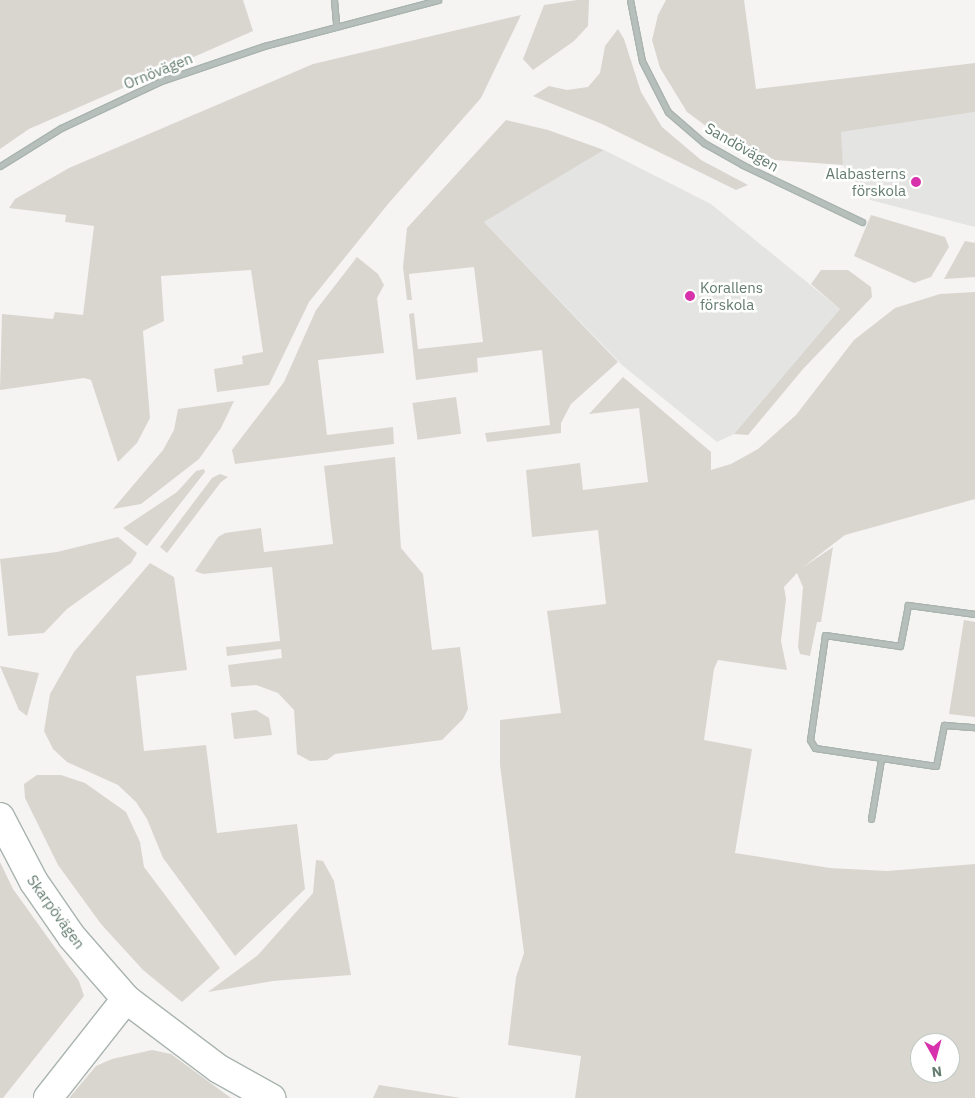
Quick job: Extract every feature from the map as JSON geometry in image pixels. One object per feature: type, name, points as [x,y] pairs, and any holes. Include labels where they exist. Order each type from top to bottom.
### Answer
[{"type":"street","points":[[334,0],[336,25]]},
{"type":"street","name":"Ornövägen","points":[[0,166],[61,128],[161,81],[264,46],[336,25],[438,0]]},
{"type":"street","name":"Sandövägen","points":[[630,0],[642,62],[668,112],[704,143],[743,165],[862,222]]},
{"type":"street","points":[[975,614],[908,605],[900,646],[825,635],[811,745],[881,759],[936,766],[944,725],[975,727]]},
{"type":"street","points":[[871,819],[881,759]]},
{"type":"street","name":"Skarpövägen","points":[[0,816],[34,882],[72,937],[126,999],[219,1069],[271,1098]]},
{"type":"street","points":[[48,1098],[126,999]]},
{"type":"shaded area","points":[[0,0],[243,0],[253,31],[29,129],[0,149]]},
{"type":"shaded area","points":[[589,0],[588,26],[574,41],[533,70],[523,59],[544,5]]},
{"type":"shaded area","points":[[666,0],[744,0],[756,89],[975,63],[975,112],[841,132],[843,165],[775,160],[732,145],[687,112],[660,68],[652,40],[658,15]]},
{"type":"shaded area","points":[[521,15],[481,98],[388,204],[309,302],[269,385],[217,392],[214,369],[243,364],[242,356],[263,352],[251,270],[161,276],[164,321],[143,331],[150,418],[137,443],[118,462],[91,380],[84,378],[0,390],[2,314],[53,319],[55,312],[83,315],[94,226],[65,222],[66,215],[9,208],[15,199],[69,168],[313,64]]},
{"type":"shaded area","points":[[618,29],[624,39],[641,92],[662,127],[701,160],[748,185],[736,190],[602,124],[533,96],[549,86],[567,90],[588,87],[600,73],[605,46]]},
{"type":"shaded area","name":"Alabasterns förskola","points":[[975,112],[975,227],[870,200],[843,165],[840,132]]},
{"type":"shaded area","points":[[506,120],[548,130],[604,150],[484,222],[618,362],[571,404],[561,423],[561,433],[487,442],[485,433],[550,425],[542,350],[477,358],[478,372],[416,380],[409,314],[414,313],[418,349],[483,342],[474,267],[409,274],[412,300],[407,300],[403,267],[407,228]]},
{"type":"shaded area","name":"Korallens förskola","points":[[604,150],[711,204],[840,309],[734,434],[717,442],[622,365],[484,222]]},
{"type":"shaded area","points":[[871,215],[945,237],[949,247],[931,277],[914,283],[854,256]]},
{"type":"shaded area","points":[[965,241],[975,243],[975,277],[944,279]]},
{"type":"shaded area","points":[[357,257],[378,274],[384,285],[377,298],[384,353],[318,360],[327,435],[393,427],[394,444],[235,464],[232,450],[284,382],[316,310]]},
{"type":"shaded area","points":[[821,270],[848,270],[871,287],[872,297],[803,369],[748,435],[734,434],[840,309],[811,284]]},
{"type":"shaded area","points":[[975,292],[975,499],[845,535],[802,568],[833,547],[821,622],[817,622],[810,656],[800,654],[798,647],[803,587],[797,573],[784,587],[786,599],[781,641],[787,670],[718,660],[714,669],[704,740],[752,749],[735,853],[830,868],[887,871],[975,864],[975,1098],[575,1098],[581,1056],[508,1045],[516,977],[524,953],[500,765],[500,720],[561,713],[547,611],[606,604],[598,530],[532,537],[526,470],[580,463],[583,490],[648,482],[639,408],[589,414],[623,377],[711,452],[711,470],[731,464],[758,449],[796,415],[854,340],[895,308],[940,294]]},
{"type":"shaded area","points":[[456,397],[461,434],[418,440],[412,403]]},
{"type":"shaded area","points":[[234,401],[221,428],[199,459],[141,504],[113,509],[163,450],[174,430],[178,409]]},
{"type":"shaded area","points":[[395,457],[401,548],[423,574],[432,650],[460,647],[468,709],[463,719],[442,740],[335,754],[327,760],[310,761],[297,754],[294,710],[278,693],[256,685],[231,687],[228,665],[282,658],[281,649],[227,656],[226,647],[280,641],[272,567],[203,574],[195,571],[218,537],[225,533],[261,528],[264,552],[333,544],[324,466]]},
{"type":"shaded area","points":[[204,469],[205,472],[147,546],[123,528],[177,492],[196,471]]},
{"type":"shaded area","points":[[220,474],[228,477],[221,482],[167,553],[160,547],[212,478]]},
{"type":"shaded area","points":[[118,537],[137,553],[131,563],[67,609],[44,633],[8,636],[0,559],[57,552]]},
{"type":"shaded area","points":[[150,563],[174,577],[187,670],[136,676],[144,751],[206,745],[217,833],[297,824],[305,889],[235,956],[163,858],[147,819],[136,802],[118,785],[67,762],[53,749],[44,731],[50,694],[74,652]]},
{"type":"shaded area","points":[[964,620],[975,622],[975,717],[949,714]]},
{"type":"shaded area","points":[[0,666],[39,673],[27,716],[19,710]]},
{"type":"shaded area","points":[[256,710],[269,718],[272,735],[234,739],[231,713]]},
{"type":"shaded area","points":[[37,775],[61,775],[85,783],[126,812],[140,842],[144,867],[220,968],[182,1002],[143,970],[101,924],[58,865],[25,798],[24,784]]},
{"type":"shaded area","points":[[316,860],[323,861],[334,881],[351,975],[273,981],[208,992],[258,955],[313,893]]},
{"type":"shaded area","points":[[0,862],[13,889],[79,981],[84,996],[3,1098],[0,1098]]},
{"type":"shaded area","points":[[152,1050],[171,1054],[231,1098],[69,1098],[96,1066],[112,1059]]},
{"type":"shaded area","points":[[379,1085],[461,1098],[373,1098]]},
{"type":"place","name":"Alabasterns förskola","points":[[916,182]]},
{"type":"place","name":"Korallens förskola","points":[[690,296]]}]
